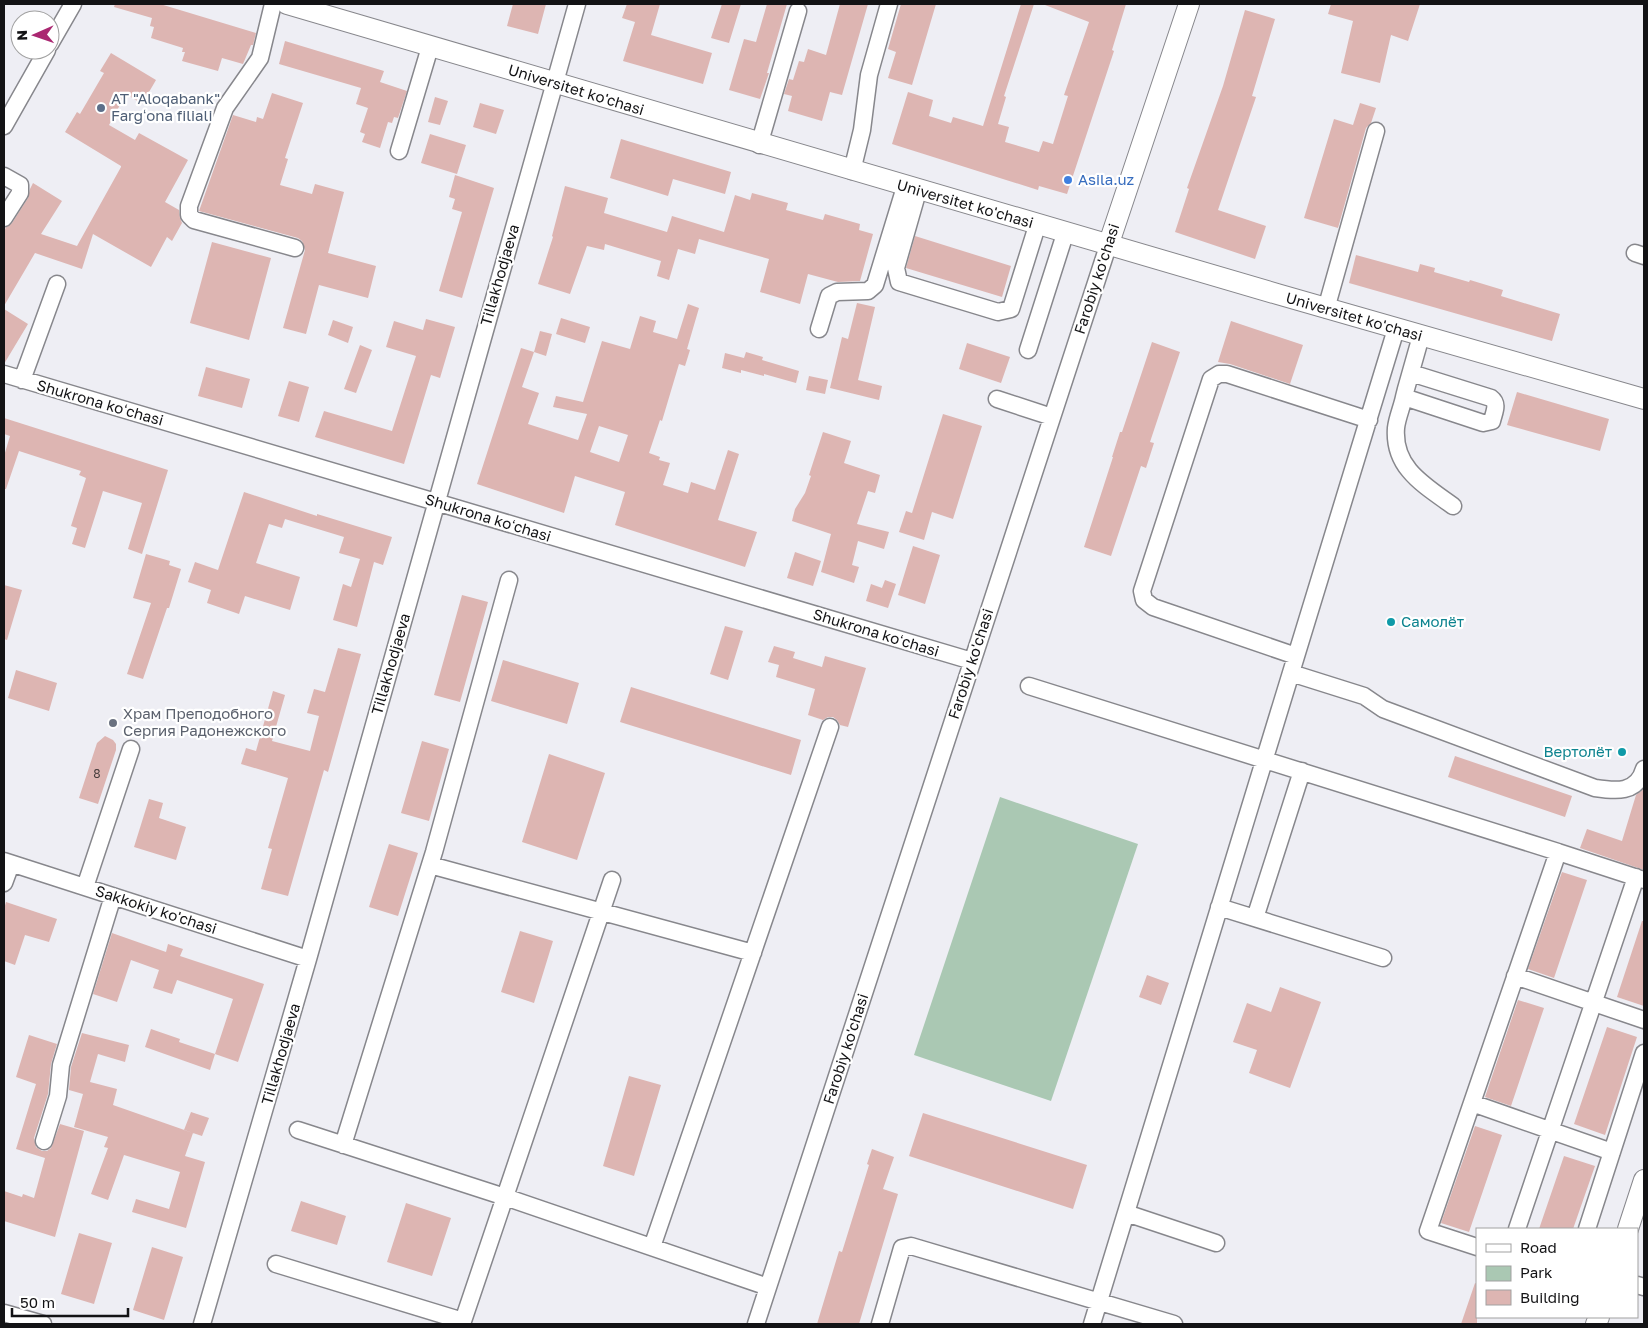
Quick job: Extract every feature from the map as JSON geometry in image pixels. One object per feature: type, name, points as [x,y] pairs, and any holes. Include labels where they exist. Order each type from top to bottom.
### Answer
[{"type":"main road","name":"Universitet ko'chasi","points":[[287,4],[1037,226],[1644,399]]},
{"type":"main road","name":"Farobiy ko'chasi","points":[[1108,246],[1189,4]]},
{"type":"main road","points":[[1628,1228],[1644,1180]]},
{"type":"street","points":[[60,26],[72,4]]},
{"type":"street","points":[[273,4],[260,58],[225,108],[189,206],[189,215],[194,220],[294,248]]},
{"type":"street","name":"Tillakhodjaeva","points":[[202,1324],[308,959],[577,4]]},
{"type":"street","points":[[852,171],[862,130],[870,75],[890,4]]},
{"type":"street","points":[[759,145],[798,11]]},
{"type":"street","points":[[400,151],[430,46]]},
{"type":"street","points":[[4,126],[40,60]]},
{"type":"street","points":[[1326,309],[1376,131]]},
{"type":"street","points":[[4,176],[20,185],[20,193],[4,218]]},
{"type":"street","points":[[912,189],[896,268],[899,282],[998,312],[1011,309],[1037,226]]},
{"type":"street","points":[[820,329],[830,296],[837,292],[868,291],[875,285],[912,189]]},
{"type":"street","points":[[1028,350],[1065,234]]},
{"type":"street","name":"Farobiy ko'chasi","points":[[756,1324],[1108,246]]},
{"type":"street","points":[[22,380],[57,284]]},
{"type":"street","points":[[1092,1324],[1396,329]]},
{"type":"street","points":[[1421,336],[1396,426],[1396,442],[1402,462],[1424,485],[1453,506]]},
{"type":"street","points":[[1404,397],[1483,423],[1492,421],[1496,405],[1495,401],[1491,398],[1411,373]]},
{"type":"street","name":"Shukrona koʻchasi","points":[[4,374],[972,662]]},
{"type":"street","points":[[1296,656],[1154,607],[1144,600],[1142,591],[1211,380],[1219,374],[1227,374],[1369,420]]},
{"type":"street","points":[[997,399],[1052,417]]},
{"type":"street","points":[[343,1145],[430,865],[509,580]]},
{"type":"street","points":[[1291,673],[1364,696],[1383,709],[1594,788],[1616,791],[1632,787],[1643,775],[1644,769]]},
{"type":"street","points":[[1029,686],[1640,878],[1594,1003],[1517,1228]]},
{"type":"street","points":[[652,1247],[830,727]]},
{"type":"street","points":[[85,887],[131,749]]},
{"type":"street","points":[[1255,918],[1302,771]]},
{"type":"street","points":[[1476,1248],[1428,1231],[1558,852]]},
{"type":"street","points":[[4,884],[7,862]]},
{"type":"street","name":"Sakkokiy ko'chasi","points":[[7,862],[308,959]]},
{"type":"street","points":[[430,865],[753,953]]},
{"type":"street","points":[[276,1264],[462,1323],[612,880]]},
{"type":"street","points":[[44,1141],[58,1096],[61,1065],[112,896]]},
{"type":"street","points":[[1219,906],[1383,958]]},
{"type":"street","points":[[1516,976],[1644,1020]]},
{"type":"street","points":[[1587,1228],[1644,1053]]},
{"type":"street","points":[[1472,1103],[1612,1152]]},
{"type":"street","points":[[298,1130],[505,1197],[768,1287]]},
{"type":"street","points":[[1126,1213],[1216,1243]]},
{"type":"street","points":[[880,1324],[902,1248],[911,1246],[1174,1324]]},
{"type":"street","points":[[4,1313],[42,1324]]},
{"type":"green space","points":[[1000,797],[1138,844],[1051,1101],[914,1055]]},
{"type":"building","points":[[115,4],[160,4],[256,33],[253,45],[251,45],[243,64],[222,58],[218,71],[182,61],[185,52],[182,52],[183,48],[151,38],[154,27],[150,26],[152,18],[114,7]]},
{"type":"building","points":[[513,4],[546,4],[538,34],[507,26]]},
{"type":"building","points":[[627,4],[660,4],[651,35],[712,53],[703,84],[623,61],[635,22],[622,18]]},
{"type":"building","points":[[722,4],[741,4],[729,43],[711,38]]},
{"type":"building","points":[[767,4],[787,4],[767,73],[769,73],[760,99],[729,90],[744,39],[756,42]]},
{"type":"building","points":[[840,4],[868,4],[842,95],[830,92],[822,121],[788,111],[792,96],[784,94],[789,79],[793,80],[799,61],[804,62],[808,49],[826,55]]},
{"type":"building","points":[[901,4],[936,4],[912,85],[888,78],[896,52],[888,49]]},
{"type":"building","points":[[1021,4],[1034,4],[1004,96],[1006,97],[998,124],[1009,127],[1005,142],[1039,152],[1043,141],[1053,144],[1068,96],[1064,95],[1089,22],[1045,4],[1126,4],[1112,50],[1114,51],[1067,194],[1039,186],[1038,190],[892,144],[908,92],[933,100],[929,116],[951,123],[953,117],[983,126]]},
{"type":"building","points":[[1331,4],[1420,4],[1408,41],[1391,35],[1380,83],[1341,73],[1353,21],[1328,14]]},
{"type":"building","points":[[1245,10],[1275,19],[1252,96],[1256,97],[1218,210],[1266,226],[1255,259],[1175,232],[1189,189],[1187,188],[1223,86]]},
{"type":"building","points":[[285,41],[384,71],[380,82],[407,91],[398,118],[394,117],[392,123],[388,122],[380,148],[362,142],[365,134],[360,132],[368,108],[356,104],[361,88],[279,64]]},
{"type":"building","points":[[111,53],[156,80],[142,104],[126,94],[109,125],[135,140],[139,133],[188,160],[165,202],[179,210],[182,223],[172,241],[167,237],[151,267],[93,234],[82,269],[35,253],[4,306],[4,232],[28,198],[33,183],[62,201],[41,234],[77,246],[121,167],[65,132],[77,112],[80,114],[104,73],[100,71]]},
{"type":"building","points":[[272,93],[303,103],[285,158],[288,159],[280,185],[312,194],[315,184],[344,192],[328,253],[376,266],[368,298],[319,285],[306,334],[283,328],[305,250],[302,241],[298,238],[199,211],[233,115],[256,122],[257,117],[263,119]]},
{"type":"building","points":[[435,97],[448,101],[440,125],[428,122]]},
{"type":"building","points":[[480,103],[504,110],[496,134],[473,127]]},
{"type":"building","points":[[1360,103],[1376,108],[1371,123],[1366,128],[1338,228],[1304,218],[1334,119],[1353,125]]},
{"type":"building","points":[[430,134],[466,145],[457,174],[421,163]]},
{"type":"building","points":[[621,139],[731,172],[725,194],[673,179],[668,196],[610,178]]},
{"type":"building","points":[[455,175],[494,188],[462,298],[439,291],[462,212],[452,209],[455,199],[449,197]]},
{"type":"building","points":[[565,186],[608,198],[604,213],[667,232],[672,216],[724,232],[735,195],[750,200],[752,193],[788,203],[786,210],[823,220],[825,214],[860,224],[859,230],[873,234],[860,281],[838,282],[808,274],[800,304],[760,292],[769,259],[699,239],[695,254],[678,249],[669,280],[657,276],[661,261],[605,244],[604,250],[587,246],[570,294],[538,284],[553,237]]},
{"type":"building","points":[[915,236],[1011,266],[1002,297],[906,268]]},
{"type":"building","points":[[212,242],[271,258],[249,340],[190,323]]},
{"type":"building","points":[[1356,255],[1418,272],[1420,264],[1435,268],[1434,272],[1503,290],[1501,296],[1560,314],[1552,341],[1349,283]]},
{"type":"building","points":[[857,303],[875,307],[858,380],[882,386],[879,400],[830,388],[842,337],[848,339]]},
{"type":"building","points":[[688,304],[699,308],[687,349],[690,350],[685,366],[679,364],[662,421],[660,420],[649,453],[660,457],[659,460],[670,463],[663,485],[688,493],[691,482],[715,490],[728,450],[739,454],[718,520],[757,532],[745,567],[615,525],[625,492],[575,476],[564,513],[477,484],[521,348],[534,352],[522,387],[539,393],[528,424],[578,440],[587,414],[553,407],[556,396],[583,402],[602,341],[630,349],[640,316],[656,321],[653,332],[677,339]],"holes":[[[599,426],[628,435],[619,462],[590,452]]]},
{"type":"building","points":[[4,309],[28,324],[4,364]]},
{"type":"building","points":[[561,318],[590,327],[585,343],[556,334]]},
{"type":"building","points":[[426,319],[455,327],[440,378],[431,375],[404,464],[315,437],[324,411],[392,431],[416,356],[386,347],[394,321],[423,330]]},
{"type":"building","points":[[333,320],[353,327],[348,343],[328,335]]},
{"type":"building","points":[[1231,321],[1303,345],[1290,384],[1230,364],[1218,362]]},
{"type":"building","points":[[540,331],[552,334],[546,356],[534,352]]},
{"type":"building","points":[[1152,342],[1180,352],[1150,442],[1154,443],[1146,468],[1141,466],[1111,556],[1084,547],[1120,432],[1122,432]]},
{"type":"building","points":[[967,343],[1010,357],[1001,383],[959,369]]},
{"type":"building","points":[[360,345],[372,350],[356,393],[344,389]]},
{"type":"building","points":[[746,352],[763,357],[762,360],[799,371],[796,383],[764,374],[764,376],[741,370],[741,373],[722,368],[725,353],[744,358]]},
{"type":"building","points":[[206,367],[250,379],[242,408],[198,396]]},
{"type":"building","points":[[809,376],[828,380],[825,394],[806,390]]},
{"type":"building","points":[[289,381],[309,387],[299,422],[278,416]]},
{"type":"building","points":[[1517,392],[1609,419],[1600,451],[1507,425]]},
{"type":"building","points":[[943,414],[982,426],[953,519],[932,512],[924,540],[899,532],[906,511],[912,513]]},
{"type":"building","points":[[4,418],[168,470],[142,554],[128,549],[142,503],[103,491],[85,548],[72,544],[77,528],[71,526],[86,478],[79,475],[81,471],[19,451],[6,489],[4,489],[4,456],[10,436],[4,434]]},
{"type":"building","points":[[823,432],[851,441],[844,463],[880,475],[875,493],[868,491],[857,524],[889,532],[884,549],[858,541],[852,565],[859,567],[854,583],[821,572],[831,534],[792,521],[795,509],[805,493],[811,476],[809,475]]},
{"type":"building","points":[[244,492],[317,516],[317,514],[392,537],[383,565],[374,562],[357,627],[333,620],[343,584],[351,587],[360,559],[339,553],[344,537],[285,519],[282,528],[269,524],[256,563],[300,577],[290,610],[245,596],[239,614],[207,603],[211,590],[188,582],[195,562],[218,570]]},
{"type":"building","points":[[913,546],[940,555],[925,604],[898,595]]},
{"type":"building","points":[[795,552],[821,561],[813,586],[787,578]]},
{"type":"building","points":[[146,554],[170,561],[169,565],[181,569],[143,679],[127,674],[151,603],[133,598]]},
{"type":"building","points":[[885,580],[896,584],[888,608],[866,601],[871,584],[882,588]]},
{"type":"building","points":[[4,585],[22,590],[7,640],[4,639]]},
{"type":"building","points":[[462,595],[488,602],[460,702],[434,695]]},
{"type":"building","points":[[725,626],[743,631],[728,680],[710,674]]},
{"type":"building","points":[[774,646],[795,652],[793,658],[822,667],[825,656],[866,668],[848,727],[840,725],[833,717],[823,720],[808,715],[815,689],[776,677],[779,665],[768,662]]},
{"type":"building","points":[[338,648],[361,654],[328,772],[324,770],[288,896],[261,889],[272,849],[268,848],[288,778],[241,764],[246,748],[256,751],[273,691],[285,695],[272,741],[310,751],[319,716],[307,713],[314,689],[325,692]]},
{"type":"building","points":[[503,660],[579,683],[567,724],[491,701]]},
{"type":"building","points":[[16,670],[57,683],[49,711],[8,698]]},
{"type":"building","points":[[631,687],[801,740],[791,775],[620,722]]},
{"type":"building","points":[[105,736],[113,740],[116,744],[116,750],[98,804],[79,798],[97,743]]},
{"type":"building","points":[[422,741],[449,749],[429,821],[401,813]]},
{"type":"building","points":[[549,754],[605,773],[577,860],[522,842]]},
{"type":"building","points":[[1455,756],[1572,796],[1565,817],[1448,777]]},
{"type":"building","points":[[1644,789],[1644,870],[1580,848],[1587,829],[1622,841],[1636,795]]},
{"type":"building","points":[[149,799],[163,803],[159,818],[186,827],[176,860],[134,847]]},
{"type":"building","points":[[389,844],[418,853],[398,916],[369,907]]},
{"type":"building","points":[[1562,872],[1587,880],[1554,978],[1528,969]]},
{"type":"building","points":[[6,902],[57,919],[49,942],[25,935],[15,965],[4,961],[4,909]]},
{"type":"building","points":[[1642,921],[1644,921],[1644,1006],[1617,997]]},
{"type":"building","points":[[520,931],[553,941],[534,1003],[501,992]]},
{"type":"building","points":[[112,933],[166,952],[168,944],[183,949],[180,956],[264,984],[238,1062],[215,1054],[233,999],[177,980],[172,994],[153,988],[159,970],[131,960],[117,1002],[93,994]]},
{"type":"building","points":[[1147,975],[1169,983],[1161,1005],[1139,997]]},
{"type":"building","points":[[1280,987],[1321,1002],[1290,1088],[1249,1073],[1257,1050],[1233,1042],[1247,1003],[1271,1012]]},
{"type":"building","points":[[1518,1000],[1544,1008],[1511,1106],[1485,1097]]},
{"type":"building","points":[[1607,1027],[1637,1037],[1605,1135],[1574,1124]]},
{"type":"building","points":[[151,1029],[180,1039],[179,1042],[215,1054],[210,1070],[145,1047]]},
{"type":"building","points":[[82,1033],[129,1045],[125,1062],[98,1054],[90,1082],[117,1089],[113,1105],[193,1133],[185,1156],[205,1162],[186,1228],[132,1212],[136,1199],[169,1209],[180,1172],[124,1155],[108,1200],[91,1194],[108,1148],[104,1147],[108,1137],[74,1127],[83,1094],[69,1090],[71,1067]]},
{"type":"building","points":[[29,1035],[57,1044],[51,1064],[48,1094],[34,1138],[36,1147],[42,1151],[47,1151],[51,1148],[60,1124],[84,1131],[55,1237],[4,1221],[4,1191],[22,1197],[23,1194],[34,1198],[45,1158],[16,1149],[36,1084],[16,1077]]},
{"type":"building","points":[[629,1076],[661,1085],[634,1176],[603,1166]]},
{"type":"building","points":[[191,1112],[209,1118],[202,1136],[184,1130]]},
{"type":"building","points":[[923,1113],[1087,1165],[1073,1209],[909,1156]]},
{"type":"building","points":[[1475,1126],[1502,1135],[1469,1232],[1441,1223]]},
{"type":"building","points":[[872,1149],[894,1157],[883,1189],[898,1194],[859,1324],[817,1324],[839,1251],[842,1252],[869,1165],[867,1164]]},
{"type":"building","points":[[1564,1156],[1595,1166],[1573,1228],[1539,1228]]},
{"type":"building","points":[[301,1201],[346,1216],[337,1245],[291,1231]]},
{"type":"building","points":[[406,1203],[451,1218],[432,1276],[387,1262]]},
{"type":"building","points":[[79,1233],[112,1243],[94,1304],[61,1294]]},
{"type":"building","points":[[152,1247],[183,1257],[164,1320],[133,1310]]},
{"type":"building","points":[[1475,1283],[1477,1324],[1461,1324]]},
{"type":"place","name":"AT \"Aloqabank\" Fargʻona filiali","points":[[101,108]]},
{"type":"place","name":"Asila.uz","points":[[1068,180]]},
{"type":"place","name":"Самолёт","points":[[1391,622]]},
{"type":"place","name":"Храм Преподобного Сергия Радонежского","points":[[113,723]]},
{"type":"place","name":"Вертолёт","points":[[1622,752]]}]
